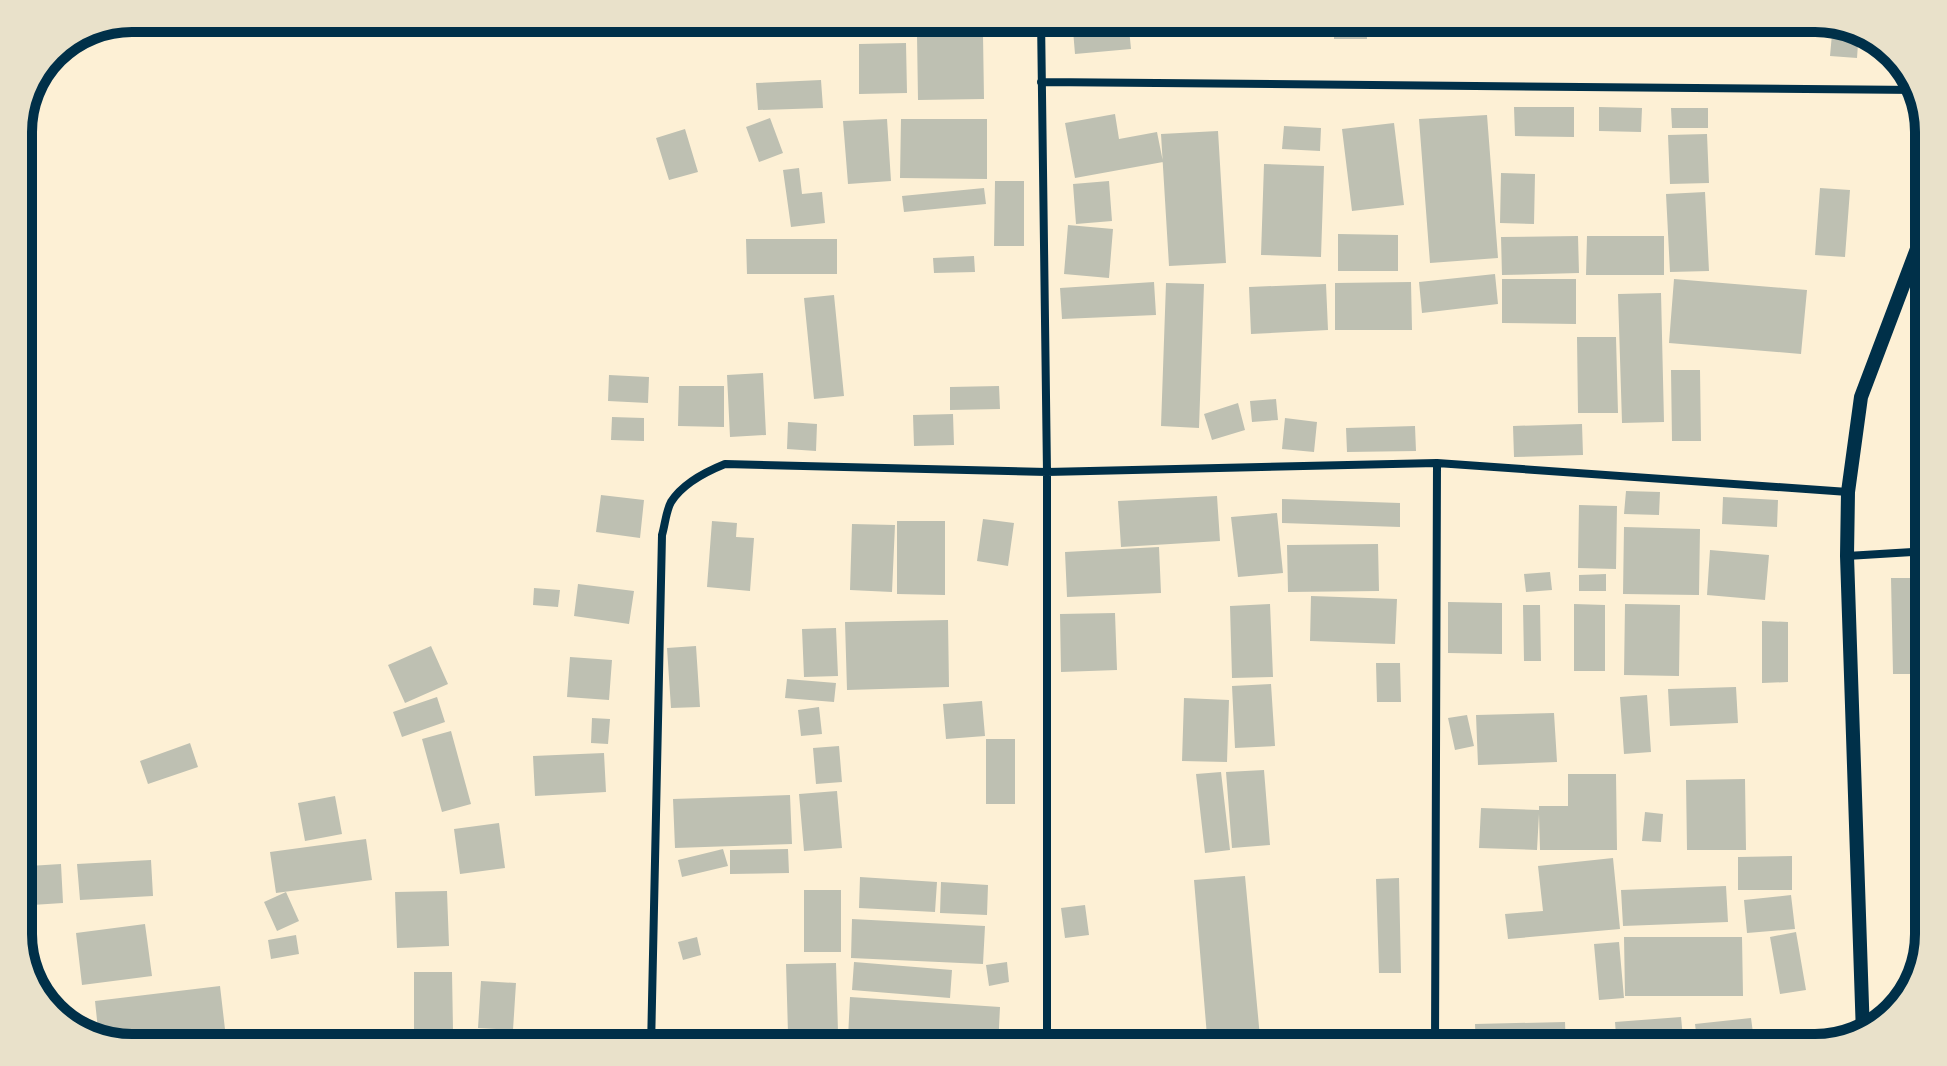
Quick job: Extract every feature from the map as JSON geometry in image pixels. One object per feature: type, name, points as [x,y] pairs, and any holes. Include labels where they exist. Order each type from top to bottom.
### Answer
[{"type":"street","points":[[1041,32],[1047,472],[1047,1034]]},
{"type":"street","points":[[1041,82],[1905,90]]},
{"type":"street","points":[[1863,1022],[1847,556],[1848,492],[1861,397],[1915,254]]},
{"type":"street","points":[[1435,1034],[1437,463]]},
{"type":"street","points":[[651,1034],[662,535],[670,504],[703,473],[725,464],[1047,472],[1437,463],[1848,492]]},
{"type":"street","points":[[1847,556],[1915,552]]},
{"type":"building","points":[[1073,32],[1129,32],[1131,49],[1075,54]]},
{"type":"building","points":[[1164,32],[1244,33],[1164,36]]},
{"type":"building","points":[[1334,32],[1367,32],[1367,39],[1334,39]]},
{"type":"building","points":[[1380,32],[1412,32],[1412,35],[1380,36]]},
{"type":"building","points":[[1832,34],[1858,42],[1857,58],[1830,56]]},
{"type":"building","points":[[917,35],[983,35],[984,99],[918,100]]},
{"type":"building","points":[[906,43],[907,93],[859,94],[859,44]]},
{"type":"building","points":[[821,80],[823,108],[758,110],[756,83]]},
{"type":"building","points":[[1514,107],[1574,107],[1574,137],[1515,136]]},
{"type":"building","points":[[1599,107],[1642,108],[1641,132],[1599,131]]},
{"type":"building","points":[[1671,108],[1708,108],[1708,128],[1672,128]]},
{"type":"building","points":[[1115,114],[1119,139],[1157,132],[1163,162],[1075,178],[1065,123]]},
{"type":"building","points":[[1487,115],[1498,258],[1430,263],[1419,119]]},
{"type":"building","points":[[770,118],[783,153],[759,162],[746,127]]},
{"type":"building","points":[[887,119],[891,181],[848,184],[843,121]]},
{"type":"building","points":[[901,119],[987,119],[987,179],[900,178]]},
{"type":"building","points":[[1394,123],[1404,205],[1352,211],[1342,129]]},
{"type":"building","points":[[1284,126],[1321,128],[1320,151],[1282,149]]},
{"type":"building","points":[[685,129],[698,172],[669,180],[656,138]]},
{"type":"building","points":[[1218,131],[1226,263],[1169,266],[1161,134]]},
{"type":"building","points":[[1707,134],[1709,183],[1670,184],[1668,135]]},
{"type":"building","points":[[1264,164],[1324,166],[1321,257],[1261,255]]},
{"type":"building","points":[[799,168],[802,194],[822,192],[825,223],[791,227],[783,170]]},
{"type":"building","points":[[1501,173],[1535,174],[1534,224],[1500,223]]},
{"type":"building","points":[[995,181],[1024,181],[1024,246],[994,246]]},
{"type":"building","points":[[1109,181],[1112,221],[1076,224],[1073,184]]},
{"type":"building","points":[[984,188],[986,204],[904,212],[902,196]]},
{"type":"building","points":[[1820,188],[1850,190],[1845,257],[1815,255]]},
{"type":"building","points":[[1705,192],[1709,271],[1670,272],[1666,194]]},
{"type":"building","points":[[1068,225],[1113,229],[1109,278],[1064,274]]},
{"type":"building","points":[[1338,234],[1398,235],[1398,271],[1338,271]]},
{"type":"building","points":[[1578,236],[1579,273],[1502,275],[1501,237]]},
{"type":"building","points":[[1587,236],[1664,236],[1664,275],[1586,275]]},
{"type":"building","points":[[746,239],[837,239],[837,274],[747,274]]},
{"type":"building","points":[[974,256],[975,272],[934,273],[933,258]]},
{"type":"building","points":[[1495,274],[1498,304],[1422,313],[1419,282]]},
{"type":"building","points":[[1502,279],[1576,279],[1576,324],[1502,323]]},
{"type":"building","points":[[1674,279],[1807,290],[1801,354],[1669,343]]},
{"type":"building","points":[[1154,282],[1156,315],[1062,319],[1060,288]]},
{"type":"building","points":[[1411,282],[1412,330],[1335,330],[1335,283]]},
{"type":"building","points":[[1166,283],[1204,284],[1199,428],[1161,426]]},
{"type":"building","points":[[1326,284],[1328,330],[1251,334],[1249,287]]},
{"type":"building","points":[[1661,293],[1664,422],[1622,423],[1618,294]]},
{"type":"building","points":[[834,295],[844,396],[814,399],[804,298]]},
{"type":"building","points":[[1577,337],[1616,337],[1618,413],[1578,413]]},
{"type":"building","points":[[1671,370],[1700,370],[1701,441],[1672,441]]},
{"type":"building","points":[[763,373],[766,435],[730,437],[727,375]]},
{"type":"building","points":[[609,375],[649,377],[648,403],[608,401]]},
{"type":"building","points":[[679,386],[724,386],[724,427],[678,426]]},
{"type":"building","points":[[999,386],[1000,409],[950,410],[950,387]]},
{"type":"building","points":[[1276,399],[1278,420],[1252,422],[1250,401]]},
{"type":"building","points":[[1238,403],[1245,430],[1212,440],[1204,414]]},
{"type":"building","points":[[953,414],[954,445],[914,446],[913,415]]},
{"type":"building","points":[[612,417],[644,418],[644,441],[611,440]]},
{"type":"building","points":[[1285,418],[1317,422],[1314,452],[1282,449]]},
{"type":"building","points":[[788,422],[817,424],[816,451],[787,449]]},
{"type":"building","points":[[1582,424],[1583,455],[1514,457],[1513,426]]},
{"type":"building","points":[[1415,426],[1416,451],[1347,452],[1346,428]]},
{"type":"building","points":[[1626,491],[1660,492],[1659,515],[1624,514]]},
{"type":"building","points":[[601,495],[644,500],[640,538],[596,532]]},
{"type":"building","points":[[1217,496],[1220,541],[1121,547],[1118,501]]},
{"type":"building","points":[[1723,497],[1778,500],[1777,527],[1722,524]]},
{"type":"building","points":[[1282,499],[1400,503],[1400,527],[1282,523]]},
{"type":"building","points":[[1579,505],[1617,506],[1616,569],[1578,568]]},
{"type":"building","points":[[1277,513],[1283,573],[1238,577],[1231,517]]},
{"type":"building","points":[[983,519],[1014,523],[1008,566],[977,561]]},
{"type":"building","points":[[712,521],[737,523],[736,537],[754,538],[750,591],[707,587]]},
{"type":"building","points":[[897,521],[945,521],[945,595],[897,594]]},
{"type":"building","points":[[852,524],[895,525],[892,592],[850,590]]},
{"type":"building","points":[[1624,527],[1700,529],[1699,595],[1623,594]]},
{"type":"building","points":[[1378,544],[1379,591],[1288,592],[1287,545]]},
{"type":"building","points":[[1159,547],[1161,593],[1067,597],[1065,552]]},
{"type":"building","points":[[1710,550],[1769,555],[1765,600],[1707,595]]},
{"type":"building","points":[[1550,572],[1552,590],[1526,592],[1524,574]]},
{"type":"building","points":[[1606,574],[1606,591],[1579,591],[1579,575]]},
{"type":"building","points":[[1891,578],[1915,578],[1915,674],[1893,674]]},
{"type":"building","points":[[578,584],[634,591],[629,624],[574,616]]},
{"type":"building","points":[[534,588],[560,590],[558,607],[533,605]]},
{"type":"building","points":[[1311,596],[1397,599],[1395,644],[1310,641]]},
{"type":"building","points":[[1448,602],[1502,603],[1502,654],[1448,653]]},
{"type":"building","points":[[1270,604],[1273,677],[1232,678],[1230,606]]},
{"type":"building","points":[[1574,604],[1605,605],[1605,671],[1574,671]]},
{"type":"building","points":[[1625,604],[1680,605],[1679,676],[1624,675]]},
{"type":"building","points":[[1523,605],[1540,605],[1541,661],[1524,661]]},
{"type":"building","points":[[1115,613],[1117,670],[1061,672],[1060,614]]},
{"type":"building","points":[[948,620],[949,687],[847,690],[845,622]]},
{"type":"building","points":[[1762,621],[1788,622],[1788,682],[1762,683]]},
{"type":"building","points":[[836,628],[838,676],[804,677],[802,629]]},
{"type":"building","points":[[431,646],[448,684],[405,703],[388,665]]},
{"type":"building","points":[[696,646],[700,707],[671,708],[667,648]]},
{"type":"building","points":[[570,657],[612,660],[609,700],[567,697]]},
{"type":"building","points":[[1376,663],[1400,663],[1401,702],[1377,702]]},
{"type":"building","points":[[787,679],[836,683],[834,702],[785,698]]},
{"type":"building","points":[[1271,684],[1275,746],[1235,748],[1232,686]]},
{"type":"building","points":[[1736,687],[1738,723],[1670,726],[1668,689]]},
{"type":"building","points":[[1647,695],[1651,752],[1624,754],[1620,697]]},
{"type":"building","points":[[437,697],[445,722],[402,737],[393,712]]},
{"type":"building","points":[[1184,698],[1229,700],[1227,762],[1182,761]]},
{"type":"building","points":[[982,701],[985,736],[946,739],[943,704]]},
{"type":"building","points":[[819,707],[822,734],[801,736],[798,710]]},
{"type":"building","points":[[1554,713],[1557,762],[1478,765],[1476,715]]},
{"type":"building","points":[[1467,715],[1474,746],[1455,750],[1448,718]]},
{"type":"building","points":[[592,718],[610,719],[608,744],[591,743]]},
{"type":"building","points":[[451,731],[471,804],[442,812],[422,739]]},
{"type":"building","points":[[986,739],[1015,739],[1015,804],[986,804]]},
{"type":"building","points":[[190,743],[198,767],[148,784],[140,761]]},
{"type":"building","points":[[839,746],[842,782],[816,784],[813,748]]},
{"type":"building","points":[[604,753],[606,792],[535,796],[533,756]]},
{"type":"building","points":[[1264,770],[1270,845],[1232,848],[1226,772]]},
{"type":"building","points":[[1221,772],[1230,850],[1205,853],[1196,774]]},
{"type":"building","points":[[1568,774],[1616,774],[1617,850],[1540,850],[1539,814],[1537,850],[1479,848],[1481,808],[1539,810],[1539,806],[1568,806]]},
{"type":"building","points":[[1745,779],[1746,850],[1687,850],[1686,780]]},
{"type":"building","points":[[837,791],[842,848],[804,851],[799,794]]},
{"type":"building","points":[[790,795],[792,844],[675,848],[673,799]]},
{"type":"building","points":[[335,796],[342,834],[305,841],[298,803]]},
{"type":"building","points":[[1645,812],[1663,814],[1661,842],[1642,841]]},
{"type":"building","points":[[499,823],[505,868],[460,874],[454,829]]},
{"type":"building","points":[[366,839],[372,880],[276,893],[270,852]]},
{"type":"building","points":[[723,849],[728,866],[682,877],[678,860]]},
{"type":"building","points":[[788,849],[789,873],[730,874],[730,850]]},
{"type":"building","points":[[1792,856],[1792,890],[1738,890],[1738,857]]},
{"type":"building","points":[[1613,858],[1620,929],[1508,939],[1505,914],[1543,911],[1538,866]]},
{"type":"building","points":[[151,860],[153,896],[80,900],[77,864]]},
{"type":"building","points":[[61,864],[63,903],[32,905],[32,866]]},
{"type":"building","points":[[1245,876],[1260,1034],[1207,1034],[1194,880]]},
{"type":"building","points":[[860,877],[937,882],[935,912],[859,908]]},
{"type":"building","points":[[1399,878],[1401,973],[1379,973],[1376,879]]},
{"type":"building","points":[[941,882],[988,885],[987,915],[940,913]]},
{"type":"building","points":[[1726,886],[1728,922],[1623,926],[1621,890]]},
{"type":"building","points":[[804,890],[841,890],[841,952],[804,952]]},
{"type":"building","points":[[447,891],[449,946],[397,948],[395,892]]},
{"type":"building","points":[[286,892],[299,921],[277,931],[264,902]]},
{"type":"building","points":[[1791,895],[1795,929],[1747,933],[1744,900]]},
{"type":"building","points":[[1085,905],[1089,935],[1065,938],[1061,908]]},
{"type":"building","points":[[852,919],[985,926],[983,964],[851,958]]},
{"type":"building","points":[[145,924],[152,976],[82,985],[76,933]]},
{"type":"building","points":[[1796,932],[1806,990],[1780,994],[1770,937]]},
{"type":"building","points":[[296,935],[299,954],[271,959],[268,940]]},
{"type":"building","points":[[697,937],[701,955],[683,960],[678,942]]},
{"type":"building","points":[[1624,937],[1742,937],[1743,996],[1625,996]]},
{"type":"building","points":[[1619,942],[1624,998],[1599,1000],[1594,944]]},
{"type":"building","points":[[854,962],[952,970],[950,998],[852,990]]},
{"type":"building","points":[[1007,962],[1009,982],[989,986],[986,965]]},
{"type":"building","points":[[836,963],[838,1032],[788,1033],[786,964]]},
{"type":"building","points":[[414,972],[452,972],[453,1030],[414,1030]]},
{"type":"building","points":[[481,981],[516,983],[513,1030],[478,1028]]},
{"type":"building","points":[[220,986],[226,1034],[106,1031],[98,1028],[95,1001]]},
{"type":"building","points":[[850,997],[1000,1007],[999,1034],[848,1034]]},
{"type":"building","points":[[1681,1017],[1683,1034],[1616,1034],[1615,1022]]},
{"type":"building","points":[[1751,1018],[1753,1034],[1696,1034],[1695,1024]]},
{"type":"building","points":[[1565,1022],[1565,1034],[1475,1034],[1475,1024]]}]
